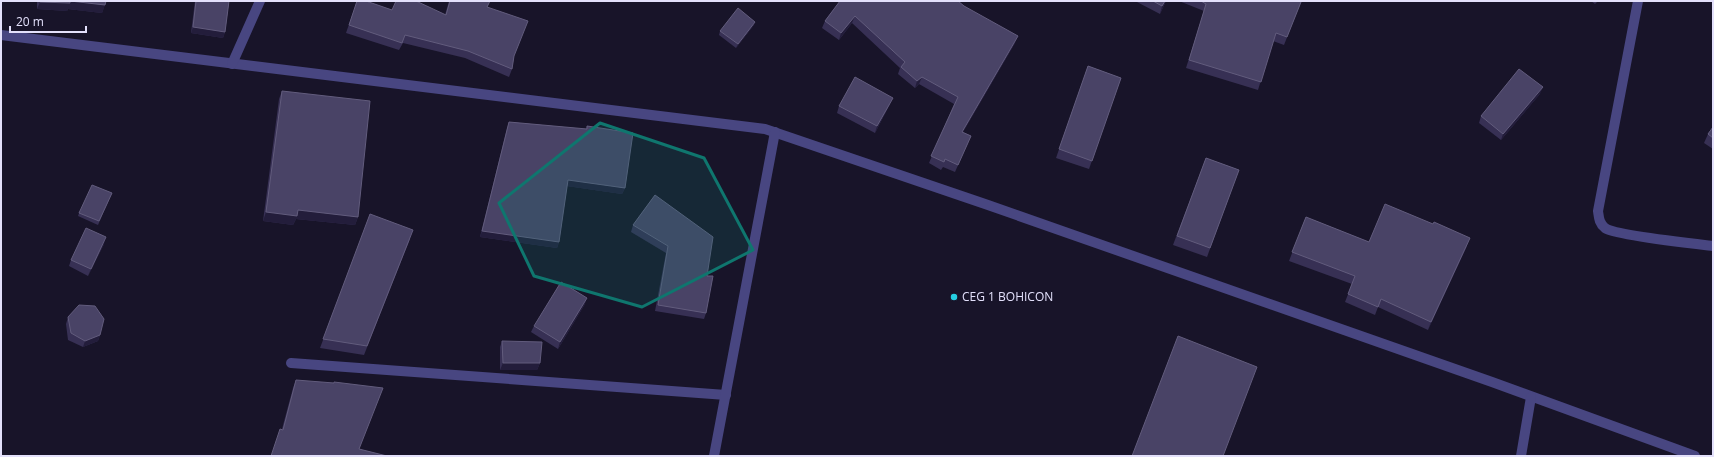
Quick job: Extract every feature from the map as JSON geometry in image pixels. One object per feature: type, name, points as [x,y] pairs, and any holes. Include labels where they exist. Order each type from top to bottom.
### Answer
[{"type":"street","points":[[232,64],[260,1]]},
{"type":"street","points":[[1638,1],[1598,212],[1599,222],[1606,229],[1622,233],[1713,246]]},
{"type":"street","points":[[1,34],[232,64],[765,129],[988,205],[1695,456]]},
{"type":"street","points":[[714,456],[775,132]]},
{"type":"street","points":[[291,363],[726,395]]},
{"type":"street","points":[[1521,456],[1531,397]]},
{"type":"highlighted area","points":[[600,123],[704,158],[753,250],[642,307],[534,276],[499,203]]},
{"type":"building","points":[[70,1],[70,3],[40,2]]},
{"type":"building","points":[[70,1],[106,1],[105,5]]},
{"type":"building","points":[[196,1],[229,1],[225,32],[193,27]]},
{"type":"building","points":[[357,1],[366,1],[392,10],[396,1],[416,1],[446,15],[450,1],[490,1],[487,7],[528,21],[514,56],[512,69],[468,51],[405,35],[402,43],[349,25]]},
{"type":"building","points":[[840,1],[958,1],[964,6],[1018,36],[962,132],[971,136],[958,165],[945,159],[944,162],[931,156],[958,97],[922,77],[917,81],[901,67],[905,62],[855,16],[841,33],[825,21]]},
{"type":"building","points":[[1153,1],[1165,1],[1162,6]]},
{"type":"building","points":[[1201,1],[1301,2],[1287,37],[1276,33],[1261,82],[1189,60],[1206,4]]},
{"type":"building","points":[[738,8],[755,22],[738,44],[720,31]]},
{"type":"building","points":[[1088,66],[1121,78],[1092,161],[1059,149]]},
{"type":"building","points":[[1519,69],[1543,87],[1503,134],[1481,116]]},
{"type":"building","points":[[855,77],[893,98],[877,126],[839,106]]},
{"type":"building","points":[[282,91],[370,101],[358,217],[298,210],[297,216],[266,212]]},
{"type":"building","points":[[509,122],[587,129],[587,126],[633,133],[625,188],[568,180],[559,242],[482,231]]},
{"type":"building","points":[[1713,127],[1713,138],[1708,134]]},
{"type":"building","points":[[1206,158],[1239,170],[1210,248],[1177,236]]},
{"type":"building","points":[[92,185],[112,193],[99,221],[79,213]]},
{"type":"building","points":[[655,195],[713,237],[707,276],[713,276],[706,313],[658,305],[668,246],[633,225]]},
{"type":"building","points":[[1385,204],[1433,224],[1434,222],[1470,238],[1431,322],[1381,299],[1378,307],[1348,294],[1355,276],[1292,252],[1306,217],[1369,242]]},
{"type":"building","points":[[370,214],[413,230],[367,346],[323,339]]},
{"type":"building","points":[[86,228],[106,237],[91,269],[71,260]]},
{"type":"building","points":[[561,282],[587,298],[560,342],[534,326]]},
{"type":"building","points":[[79,305],[95,306],[104,319],[100,335],[85,341],[71,333],[68,317]]},
{"type":"building","points":[[1178,336],[1257,367],[1223,456],[1132,456]]},
{"type":"building","points":[[502,341],[542,342],[540,363],[503,363]]},
{"type":"building","points":[[296,380],[334,382],[383,388],[359,449],[387,456],[271,456],[280,429],[283,430]]},
{"type":"place","name":"CEG 1 BOHICON","points":[[954,297]]}]
